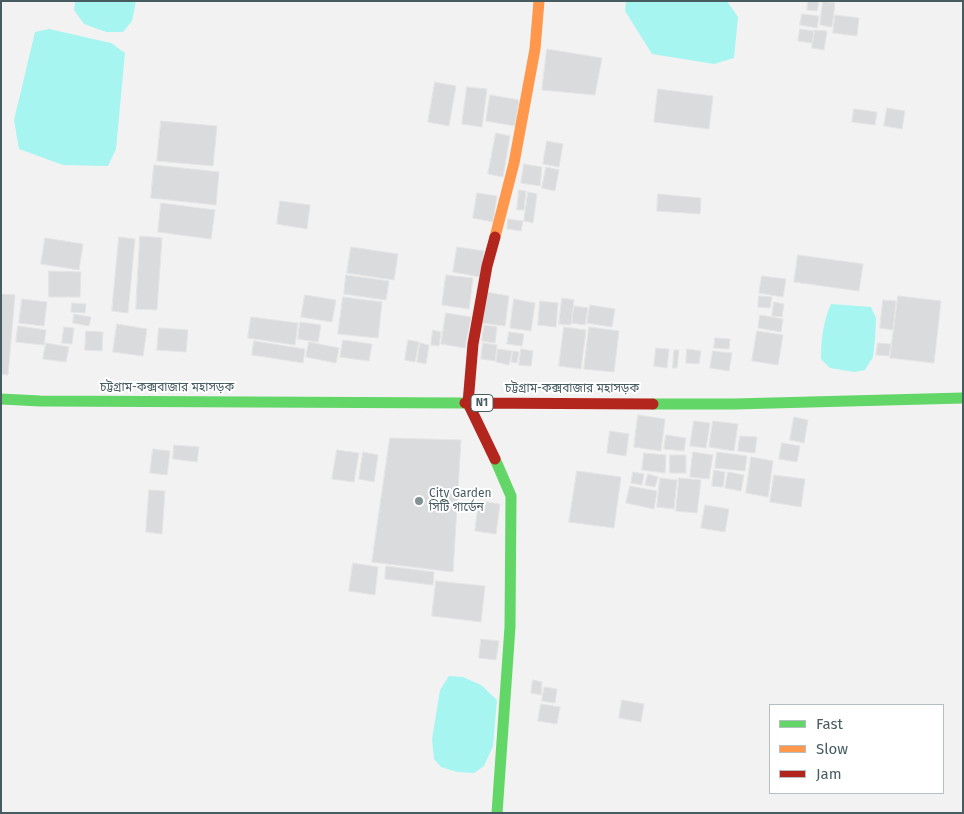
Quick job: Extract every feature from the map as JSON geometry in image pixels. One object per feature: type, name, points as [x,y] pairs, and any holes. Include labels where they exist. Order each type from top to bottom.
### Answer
[{"type":"main road","points":[[497,813],[510,627],[511,496],[468,403],[473,344],[486,266],[514,163],[535,49],[539,1]]},
{"type":"main road","name":"চট্টগ্রাম-কক্সবাজার মহাসড়ক","points":[[1,399],[50,401],[734,404],[963,398]]},
{"type":"water","points":[[75,1],[136,1],[132,21],[123,32],[106,32],[84,24],[74,10]]},
{"type":"water","points":[[626,1],[727,1],[738,17],[734,58],[714,64],[652,54],[625,11]]},
{"type":"water","points":[[49,29],[111,43],[125,53],[116,149],[108,166],[63,165],[19,149],[14,120],[35,32]]},
{"type":"water","points":[[831,304],[871,307],[876,318],[875,340],[873,357],[865,370],[854,372],[830,368],[821,359],[823,331]]},
{"type":"water","points":[[449,676],[463,677],[481,685],[497,700],[493,746],[484,766],[474,773],[457,772],[441,767],[434,759],[432,739],[440,690]]},
{"type":"building","points":[[808,1],[819,2],[817,11],[807,10]]},
{"type":"building","points":[[823,1],[835,3],[832,27],[820,25]]},
{"type":"building","points":[[802,14],[819,16],[817,28],[800,25]]},
{"type":"building","points":[[835,15],[859,18],[857,36],[833,33]]},
{"type":"building","points":[[800,29],[814,31],[812,43],[798,41]]},
{"type":"building","points":[[815,30],[827,31],[824,50],[812,48]]},
{"type":"building","points":[[547,49],[602,58],[595,95],[542,90]]},
{"type":"building","points":[[435,82],[456,86],[449,126],[428,122]]},
{"type":"building","points":[[467,87],[487,89],[482,127],[462,124]]},
{"type":"building","points":[[658,89],[713,96],[709,129],[654,122]]},
{"type":"building","points":[[490,95],[519,100],[515,126],[486,121]]},
{"type":"building","points":[[887,108],[905,111],[902,129],[884,126]]},
{"type":"building","points":[[854,109],[877,112],[875,125],[852,122]]},
{"type":"building","points":[[161,121],[217,126],[213,166],[157,161]]},
{"type":"building","points":[[496,133],[510,136],[503,177],[488,174]]},
{"type":"building","points":[[547,141],[563,144],[559,167],[543,164]]},
{"type":"building","points":[[524,164],[542,167],[540,186],[521,183]]},
{"type":"building","points":[[154,165],[219,172],[216,205],[151,198]]},
{"type":"building","points":[[546,167],[559,170],[555,191],[542,188]]},
{"type":"building","points":[[519,190],[526,191],[524,210],[517,210]]},
{"type":"building","points":[[528,192],[537,194],[533,223],[524,221]]},
{"type":"building","points":[[477,193],[497,196],[493,222],[473,218]]},
{"type":"building","points":[[658,194],[701,198],[700,214],[657,211]]},
{"type":"building","points":[[280,201],[310,205],[307,229],[277,224]]},
{"type":"building","points":[[161,203],[215,210],[211,239],[158,232]]},
{"type":"building","points":[[508,219],[523,221],[521,231],[507,229]]},
{"type":"building","points":[[140,236],[162,238],[157,310],[136,309]]},
{"type":"building","points":[[119,237],[135,239],[128,313],[112,311]]},
{"type":"building","points":[[45,238],[83,244],[79,270],[41,264]]},
{"type":"building","points":[[351,247],[398,254],[394,280],[347,273]]},
{"type":"building","points":[[457,247],[484,251],[480,277],[453,272]]},
{"type":"building","points":[[798,255],[863,264],[859,291],[794,282]]},
{"type":"building","points":[[49,271],[81,272],[80,297],[49,297]]},
{"type":"building","points":[[346,275],[389,281],[386,300],[344,294]]},
{"type":"building","points":[[446,275],[473,278],[469,309],[442,305]]},
{"type":"building","points":[[762,276],[786,279],[783,297],[759,293]]},
{"type":"building","points":[[486,292],[509,296],[505,326],[482,323]]},
{"type":"building","points":[[1,294],[15,295],[8,375],[1,374]]},
{"type":"building","points":[[305,295],[336,300],[332,322],[301,317]]},
{"type":"building","points":[[759,296],[772,297],[770,308],[758,307]]},
{"type":"building","points":[[898,296],[941,301],[934,363],[890,358]]},
{"type":"building","points":[[343,297],[382,302],[378,338],[338,334]]},
{"type":"building","points":[[562,298],[574,300],[571,325],[559,324]]},
{"type":"building","points":[[22,299],[47,302],[44,326],[19,323]]},
{"type":"building","points":[[514,299],[535,303],[531,331],[510,328]]},
{"type":"building","points":[[883,300],[896,301],[893,330],[880,328]]},
{"type":"building","points":[[540,301],[558,303],[556,327],[538,325]]},
{"type":"building","points":[[774,302],[784,304],[782,317],[772,316]]},
{"type":"building","points":[[72,303],[86,304],[85,313],[71,312]]},
{"type":"building","points":[[590,305],[615,309],[612,327],[587,323]]},
{"type":"building","points":[[574,306],[588,308],[585,325],[572,323]]},
{"type":"building","points":[[446,313],[471,317],[465,348],[441,344]]},
{"type":"building","points":[[74,314],[91,317],[89,326],[73,323]]},
{"type":"building","points":[[760,315],[783,319],[781,332],[758,328]]},
{"type":"building","points":[[251,317],[298,323],[295,345],[248,338]]},
{"type":"building","points":[[300,322],[321,325],[318,342],[298,339]]},
{"type":"building","points":[[117,324],[147,329],[143,356],[113,352]]},
{"type":"building","points":[[484,325],[497,327],[495,343],[482,341]]},
{"type":"building","points":[[18,326],[46,330],[44,345],[16,342]]},
{"type":"building","points":[[64,327],[74,328],[72,344],[62,343]]},
{"type":"building","points":[[564,327],[586,330],[581,369],[559,366]]},
{"type":"building","points":[[589,327],[619,331],[614,372],[584,369]]},
{"type":"building","points":[[159,328],[188,330],[186,352],[157,350]]},
{"type":"building","points":[[433,330],[441,332],[439,346],[431,345]]},
{"type":"building","points":[[86,331],[103,332],[102,351],[85,350]]},
{"type":"building","points":[[757,331],[783,335],[778,365],[752,361]]},
{"type":"building","points":[[509,332],[524,334],[522,346],[507,344]]},
{"type":"building","points":[[715,338],[730,339],[729,349],[714,348]]},
{"type":"building","points":[[343,340],[372,344],[369,361],[340,357]]},
{"type":"building","points":[[408,340],[419,342],[415,362],[405,360]]},
{"type":"building","points":[[254,341],[305,349],[303,363],[252,355]]},
{"type":"building","points":[[309,342],[339,348],[336,363],[306,357]]},
{"type":"building","points":[[46,343],[69,347],[66,362],[43,359]]},
{"type":"building","points":[[420,343],[429,345],[426,364],[417,362]]},
{"type":"building","points":[[483,343],[497,345],[495,361],[481,359]]},
{"type":"building","points":[[878,343],[891,344],[889,356],[876,355]]},
{"type":"building","points":[[656,348],[669,349],[667,368],[654,366]]},
{"type":"building","points":[[498,349],[512,351],[509,365],[496,362]]},
{"type":"building","points":[[521,349],[533,351],[531,366],[519,365]]},
{"type":"building","points":[[687,349],[701,351],[699,364],[686,363]]},
{"type":"building","points":[[674,350],[679,350],[677,368],[673,368]]},
{"type":"building","points":[[513,351],[519,352],[517,363],[511,362]]},
{"type":"building","points":[[713,351],[732,353],[729,371],[710,368]]},
{"type":"building","points":[[638,415],[665,419],[661,451],[634,447]]},
{"type":"building","points":[[794,417],[808,420],[804,443],[790,440]]},
{"type":"building","points":[[694,421],[710,423],[706,448],[690,446]]},
{"type":"building","points":[[713,421],[738,424],[734,451],[709,447]]},
{"type":"building","points":[[610,431],[629,434],[626,456],[607,453]]},
{"type":"building","points":[[666,435],[686,438],[684,451],[664,449]]},
{"type":"building","points":[[740,436],[757,437],[755,453],[738,451]]},
{"type":"building","name":"City Garden সিটি গার্ডেন","points":[[390,438],[461,440],[453,572],[372,562]]},
{"type":"building","points":[[782,443],[800,446],[797,462],[779,459]]},
{"type":"building","points":[[174,445],[199,447],[197,462],[173,459]]},
{"type":"building","points":[[153,449],[170,451],[167,475],[150,473]]},
{"type":"building","points":[[337,450],[359,453],[354,482],[332,479]]},
{"type":"building","points":[[363,452],[378,455],[374,482],[359,479]]},
{"type":"building","points":[[693,452],[713,455],[709,479],[690,477]]},
{"type":"building","points":[[717,452],[747,456],[745,471],[715,468]]},
{"type":"building","points":[[644,453],[666,455],[665,473],[642,470]]},
{"type":"building","points":[[670,455],[686,455],[686,473],[670,473]]},
{"type":"building","points":[[751,457],[773,461],[768,497],[746,493]]},
{"type":"building","points":[[714,470],[725,472],[723,487],[712,486]]},
{"type":"building","points":[[577,471],[621,477],[614,528],[569,522]]},
{"type":"building","points":[[633,472],[644,474],[642,485],[631,483]]},
{"type":"building","points":[[728,472],[744,475],[741,491],[725,488]]},
{"type":"building","points":[[648,474],[658,477],[655,487],[645,485]]},
{"type":"building","points":[[774,475],[805,479],[801,507],[770,502]]},
{"type":"building","points":[[660,478],[677,480],[674,509],[657,507]]},
{"type":"building","points":[[679,478],[701,480],[697,513],[676,511]]},
{"type":"building","points":[[630,486],[657,491],[654,509],[626,503]]},
{"type":"building","points":[[149,490],[165,491],[162,534],[146,532]]},
{"type":"building","points":[[479,501],[500,504],[496,534],[475,531]]},
{"type":"building","points":[[705,505],[729,509],[725,532],[701,528]]},
{"type":"building","points":[[353,563],[378,567],[375,595],[349,591]]},
{"type":"building","points":[[386,566],[434,572],[433,585],[385,579]]},
{"type":"building","points":[[436,581],[485,586],[481,622],[432,616]]},
{"type":"building","points":[[481,639],[499,641],[496,660],[479,658]]},
{"type":"building","points":[[533,680],[542,682],[541,695],[531,693]]},
{"type":"building","points":[[544,687],[557,689],[555,703],[542,701]]},
{"type":"building","points":[[622,700],[644,704],[641,722],[619,718]]},
{"type":"building","points":[[541,704],[560,707],[557,724],[538,721]]},
{"type":"traffic: fast","points":[[653,404],[734,404],[963,398]]},
{"type":"traffic: fast","points":[[1,399],[40,401],[465,403]]},
{"type":"traffic: fast","points":[[495,459],[511,496],[510,627],[497,813]]},
{"type":"traffic: slow","points":[[495,237],[514,163],[535,49],[539,1]]},
{"type":"traffic: jam","points":[[495,237],[487,266],[473,344],[468,403],[495,459]]},
{"type":"traffic: jam","points":[[465,403],[653,404]]},
{"type":"place","name":"City Garden সিটি গার্ডেন","points":[[419,501]]}]
